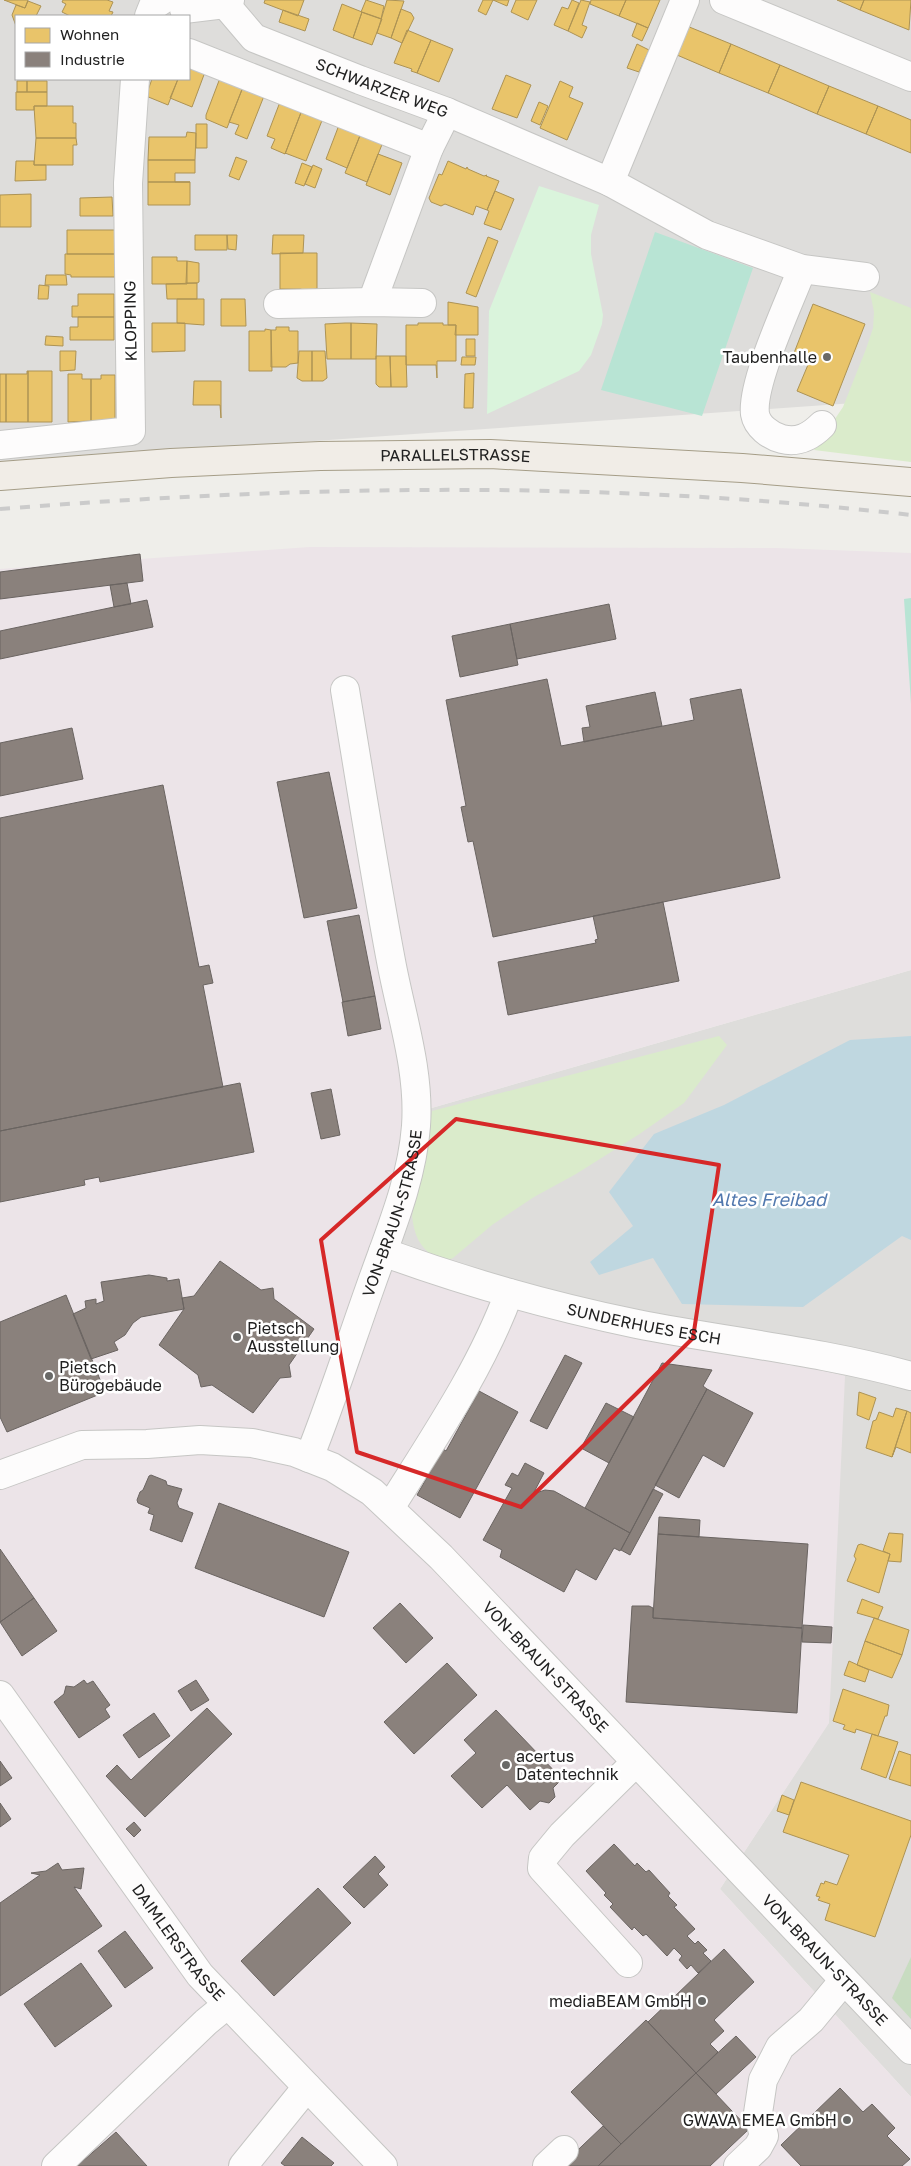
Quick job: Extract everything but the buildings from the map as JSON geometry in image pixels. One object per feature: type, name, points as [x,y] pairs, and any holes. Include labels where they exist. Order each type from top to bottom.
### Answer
[{"type":"main road","name":"PARALLELSTRASSE","points":[[0,476],[171,463],[310,456],[490,454],[742,468],[911,482]]},
{"type":"street","points":[[610,182],[685,0]]},
{"type":"street","points":[[724,0],[911,77]]},
{"type":"street","points":[[167,6],[228,2]]},
{"type":"street","name":"SCHWARZER WEG","points":[[228,2],[254,38],[447,112],[429,148],[372,302]]},
{"type":"street","points":[[190,53],[429,148]]},
{"type":"street","name":"KLOPPING","points":[[0,445],[131,431],[128,183],[135,80]]},
{"type":"street","points":[[447,112],[610,182],[707,235],[802,269],[865,277]]},
{"type":"street","points":[[802,269],[763,369],[756,398],[755,415],[764,430],[779,438],[795,441],[813,435],[822,426]]},
{"type":"street","points":[[278,304],[422,303]]},
{"type":"street","name":"VON-BRAUN-STRASSE","points":[[309,1458],[400,1203],[412,1160],[416,1125],[416,1094],[413,1071],[391,960],[345,690]]},
{"type":"street","name":"SUNDERHUES ESCH","points":[[383,1252],[438,1272],[509,1293],[637,1324],[828,1356],[911,1376]]},
{"type":"street","points":[[390,1508],[442,1425],[497,1324],[509,1293]]},
{"type":"street","name":"VON-BRAUN-STRASSE","points":[[0,1475],[82,1445],[147,1444],[200,1440],[252,1443],[294,1452],[332,1467],[372,1492],[440,1557],[911,2050]]},
{"type":"street","name":"DAIMLERSTRASSE","points":[[0,1695],[200,1975],[383,2166]]},
{"type":"street","points":[[628,1963],[542,1868],[543,1858],[562,1835],[636,1762]]},
{"type":"street","points":[[738,2166],[758,2147],[764,2136],[758,2113],[763,2080],[780,2047],[811,2020],[844,1980]]},
{"type":"street","points":[[56,2166],[198,2029],[228,2004]]},
{"type":"street","points":[[243,2166],[307,2087]]},
{"type":"highlighted area","points":[[456,1119],[719,1165],[693,1338],[521,1507],[357,1452],[321,1240]]},
{"type":"shaded area","points":[[0,0],[911,0],[911,399],[0,463]]},
{"type":"shaded area","points":[[310,547],[776,548],[911,553],[911,970],[428,1109],[387,1266],[845,1376],[829,1723],[720,1889],[911,2097],[911,2166],[0,2166],[0,569]]},
{"type":"shaded area","points":[[911,970],[911,2097],[720,1889],[829,1722],[387,1266],[428,1109]]},
{"type":"green space","points":[[539,186],[599,205],[591,235],[591,254],[603,315],[602,324],[591,355],[579,371],[487,414],[489,311]]},
{"type":"green space","points":[[655,232],[753,268],[702,416],[601,390]]},
{"type":"green space","points":[[870,292],[911,308],[911,462],[814,450],[843,407],[866,349],[873,328],[874,312]]},
{"type":"green space","points":[[911,598],[911,704],[904,599]]},
{"type":"green space","points":[[719,1036],[727,1045],[684,1103],[638,1135],[576,1174],[534,1197],[492,1225],[453,1258],[441,1263],[429,1253],[417,1238],[412,1216],[432,1111]]},
{"type":"green space","points":[[911,1957],[911,2019],[892,1998]]},
{"type":"water","name":"Altes Freibad","points":[[911,1036],[911,1240],[902,1236],[803,1307],[682,1304],[653,1258],[599,1275],[590,1262],[633,1226],[609,1192],[654,1134],[724,1105],[850,1040]]},
{"type":"railway","points":[[0,509],[229,495],[342,491],[456,490],[569,491],[683,496],[911,515]]},
{"type":"place","name":"Taubenhalle","points":[[827,357]]},
{"type":"place","name":"Pietsch Ausstellung","points":[[237,1337]]},
{"type":"place","name":"Pietsch Bürogebäude","points":[[49,1376]]},
{"type":"place","name":"acertus Datentechnik","points":[[506,1765]]},
{"type":"place","name":"mediaBEAM GmbH","points":[[702,2001]]},
{"type":"place","name":"GWAVA EMEA GmbH","points":[[847,2120]]}]
